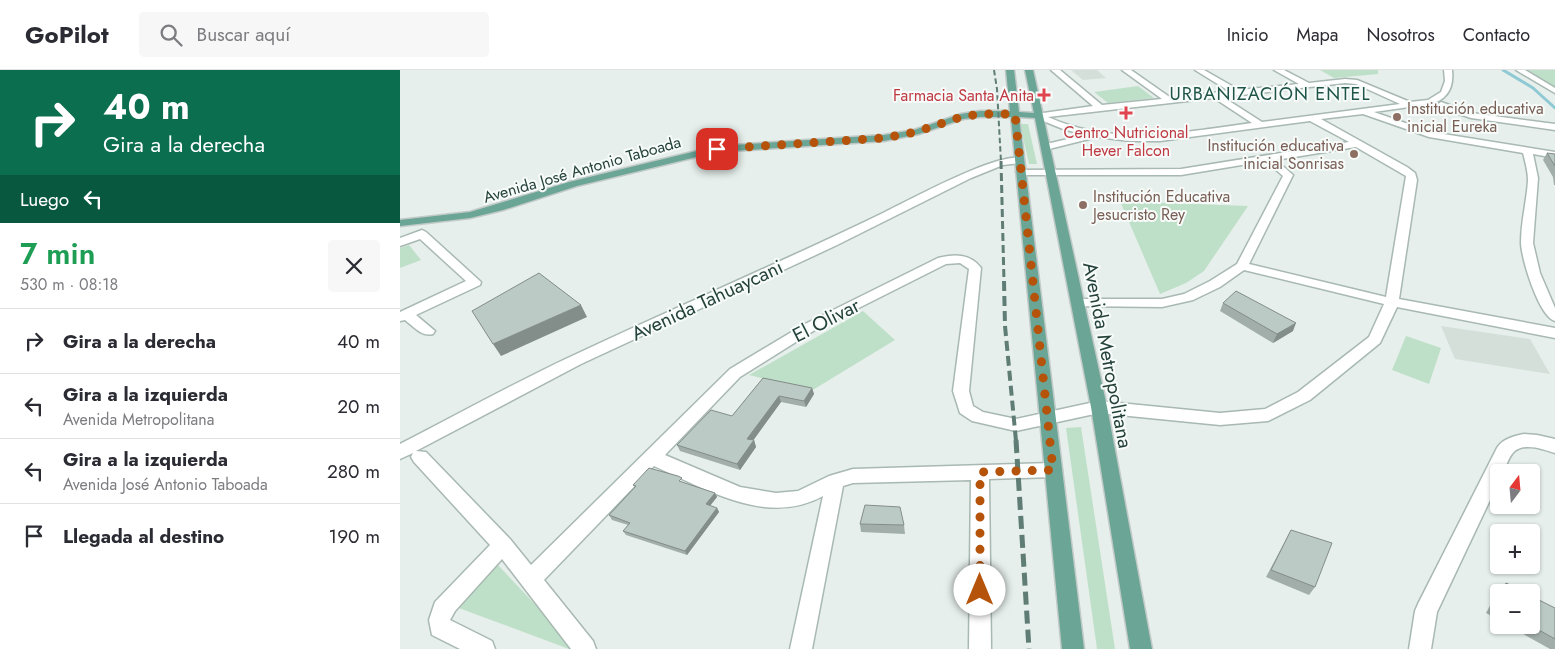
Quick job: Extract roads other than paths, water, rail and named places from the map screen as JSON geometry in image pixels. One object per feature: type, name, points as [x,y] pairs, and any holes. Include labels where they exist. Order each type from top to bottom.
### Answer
[{"type":"main road","points":[[1010,70],[1073,649]]},
{"type":"main road","name":"Avenida Metropolitana","points":[[1029,70],[1099,407],[1141,649]]},
{"type":"main road","name":"Avenida José Antonio Taboada","points":[[400,224],[470,215],[499,208],[573,184],[717,149],[884,138],[916,132],[961,117],[980,114],[1039,116]]},
{"type":"street","points":[[1055,70],[1100,108]]},
{"type":"street","points":[[1126,70],[1169,100]]},
{"type":"street","points":[[1199,70],[1236,92]]},
{"type":"street","points":[[1278,70],[1307,85]]},
{"type":"street","points":[[1039,116],[1049,122],[1099,134],[1148,139],[1410,105],[1438,99],[1443,96],[1447,89],[1450,79],[1448,70]]},
{"type":"street","points":[[1520,70],[1554,89]]},
{"type":"street","points":[[1039,116],[1236,92],[1352,81],[1410,105]]},
{"type":"street","points":[[1215,95],[1261,125]]},
{"type":"street","points":[[1441,105],[1471,115],[1555,127]]},
{"type":"street","points":[[1365,111],[1429,134],[1555,155]]},
{"type":"street","points":[[1048,416],[1099,407],[1220,419],[1268,415],[1304,396],[1375,340],[1392,302],[1412,180],[1403,168],[1356,144],[1312,118]]},
{"type":"street","points":[[1045,147],[1099,134]]},
{"type":"street","name":"Avenida Tahuaycani","points":[[400,452],[576,360],[840,239],[967,176],[1001,162],[1050,172],[1181,172],[1356,144]]},
{"type":"street","points":[[1532,151],[1533,178],[1527,243],[1534,273],[1549,310],[1555,317]]},
{"type":"street","points":[[1078,303],[1162,303],[1176,301],[1215,284],[1242,266],[1288,175],[1268,158]]},
{"type":"street","points":[[400,242],[422,234],[475,282],[403,316]]},
{"type":"street","name":"El Olivar","points":[[531,579],[735,373],[758,356],[933,265],[952,259],[971,263],[975,268],[961,390],[966,410],[978,417],[1016,424],[1048,416]]},
{"type":"street","points":[[1242,266],[1392,302],[1555,333]]},
{"type":"street","points":[[403,316],[428,331]]},
{"type":"street","points":[[1420,649],[1426,611],[1506,448],[1513,442],[1525,440],[1555,446]]},
{"type":"street","points":[[652,456],[742,495],[766,500],[792,500],[812,494],[835,481],[854,476],[1053,470]]},
{"type":"street","points":[[420,457],[503,545],[585,649]]},
{"type":"street","points":[[980,472],[980,649]]},
{"type":"street","points":[[801,649],[835,481]]},
{"type":"street","points":[[484,649],[440,627],[438,621],[441,612],[447,604],[503,545]]},
{"type":"waterway","points":[[1503,70],[1533,88],[1555,108]]},
{"type":"railway","points":[[994,70],[997,89],[1001,162]]},
{"type":"railway","points":[[1001,161],[1004,282]]},
{"type":"railway","points":[[1004,281],[1005,326],[1016,441]]},
{"type":"railway","points":[[1016,440],[1029,649]]},
{"type":"place","name":"Farmacia Santa Anita","points":[[1044,95]]},
{"type":"place","name":"Centro Nutricional Hever Falcon","points":[[1126,113]]},
{"type":"place","name":"Institución educativa inicial Eureka","points":[[1397,117]]},
{"type":"place","name":"Institución educativa inicial Sonrisas","points":[[1354,154]]},
{"type":"place","name":"Institución Educativa Jesucristo Rey","points":[[1083,205]]},
{"type":"district","name":"URBANIZACIÓN ENTEL","points":[[1270,94]]}]
